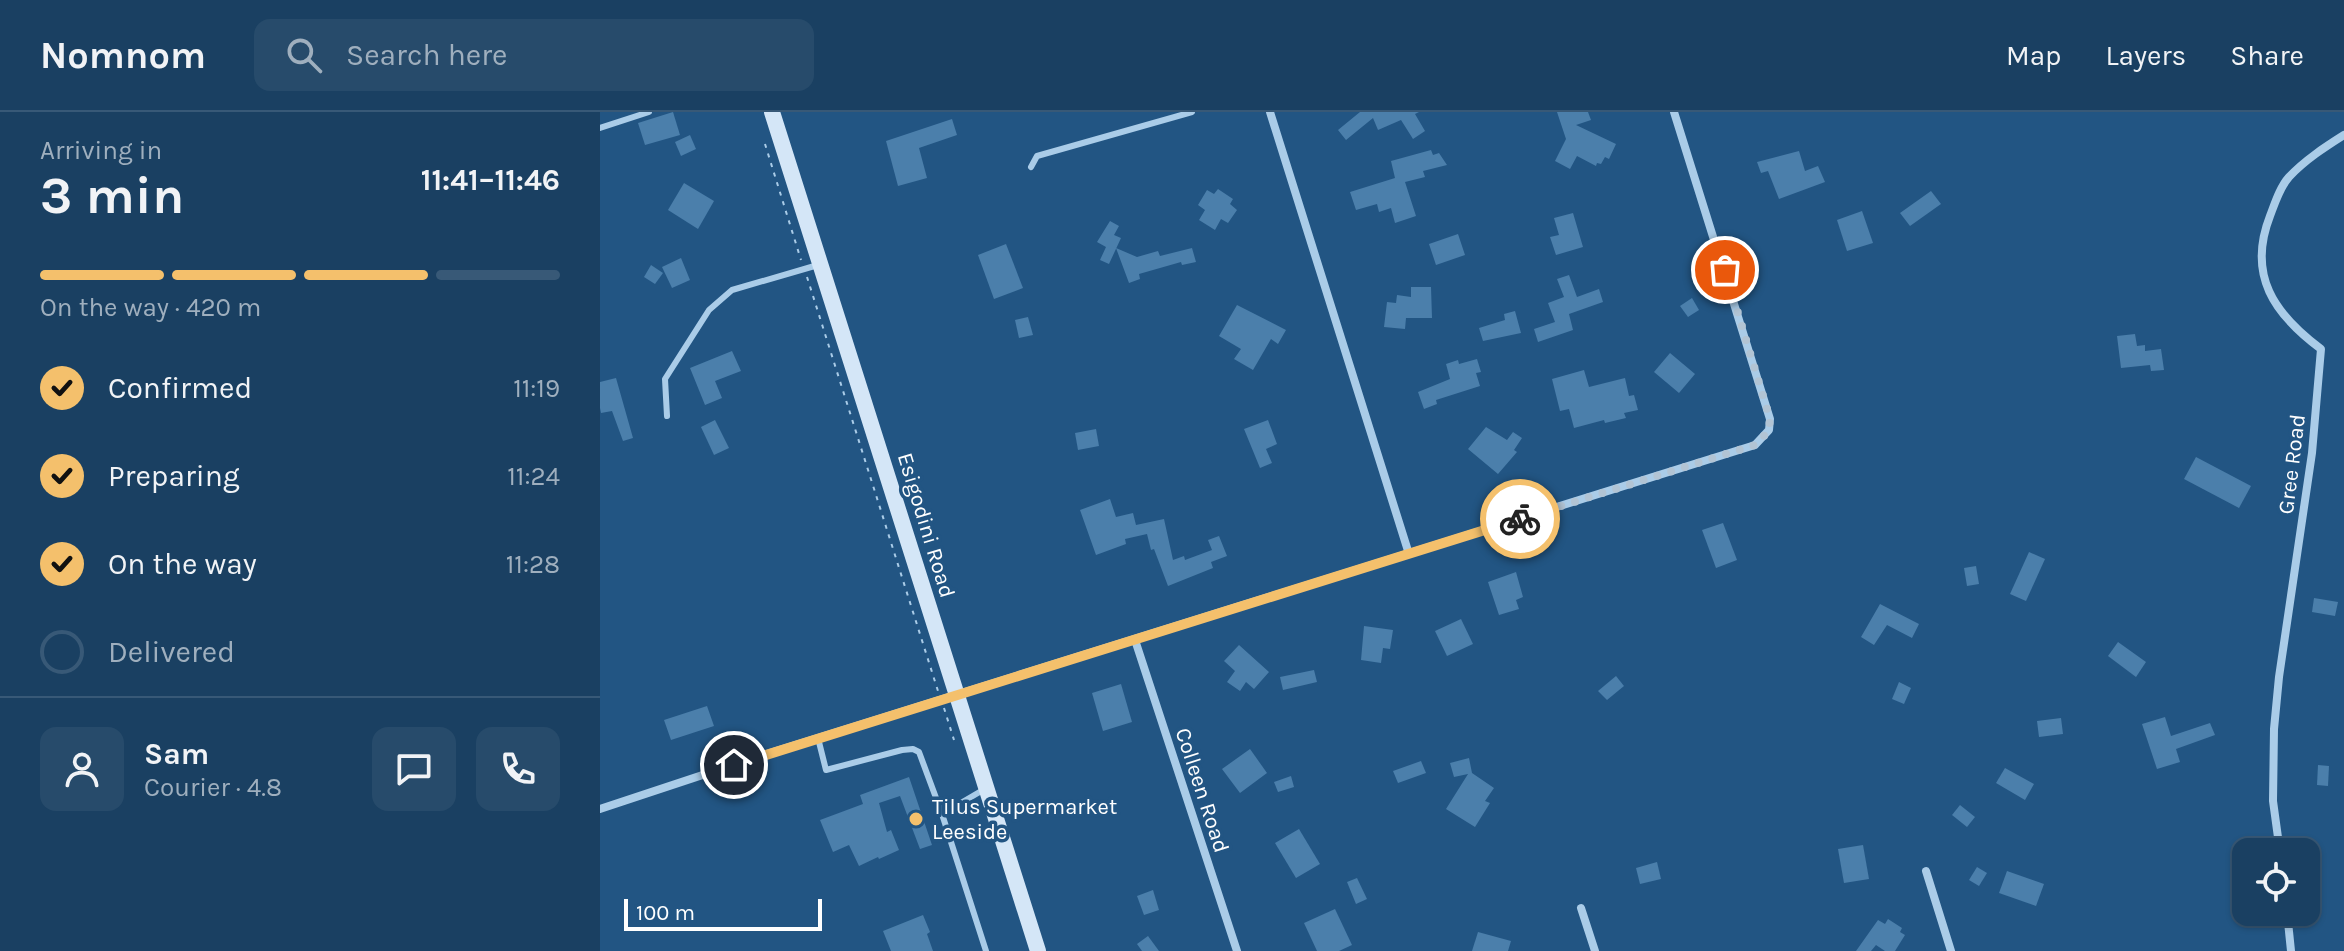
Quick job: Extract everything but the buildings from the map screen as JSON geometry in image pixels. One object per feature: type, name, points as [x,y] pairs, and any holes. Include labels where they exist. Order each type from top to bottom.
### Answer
[{"type":"main road","name":"Esigodini Road","points":[[772,112],[822,264],[950,697],[986,788],[1038,951]]},
{"type":"street","points":[[1270,112],[1409,554]]},
{"type":"street","points":[[600,809],[1755,445],[1769,430],[1770,419],[1674,112]]},
{"type":"street","name":"Gree Road","points":[[2279,838],[2272,762],[2275,716],[2312,453],[2321,349],[2282,315],[2266,287],[2262,254],[2266,227],[2288,178],[2323,148],[2344,135]]},
{"type":"street","name":"Colleen Road","points":[[1135,640],[1237,951]]},
{"type":"street","points":[[1926,871],[1951,951]]},
{"type":"street","points":[[1581,908],[1595,951]]},
{"type":"street","points":[[2288,926],[2291,951]]},
{"type":"lane","points":[[600,128],[649,112]]},
{"type":"lane","points":[[1031,167],[1037,156],[1192,112]]},
{"type":"lane","points":[[667,416],[665,379],[709,310],[732,290],[822,264]]},
{"type":"lane","points":[[818,738],[826,770],[902,750],[919,752],[986,951]]},
{"type":"lane","points":[[942,814],[986,788]]},
{"type":"path","points":[[764,141],[804,269],[950,697],[958,752]]},
{"type":"way so far","points":[[1520,519],[1755,445],[1764,438],[1770,419],[1725,270]]},
{"type":"place","name":"Tilus Supermarket Leeside","points":[[916,819]]},
{"type":"route","points":[[734,765],[1520,519]]}]
